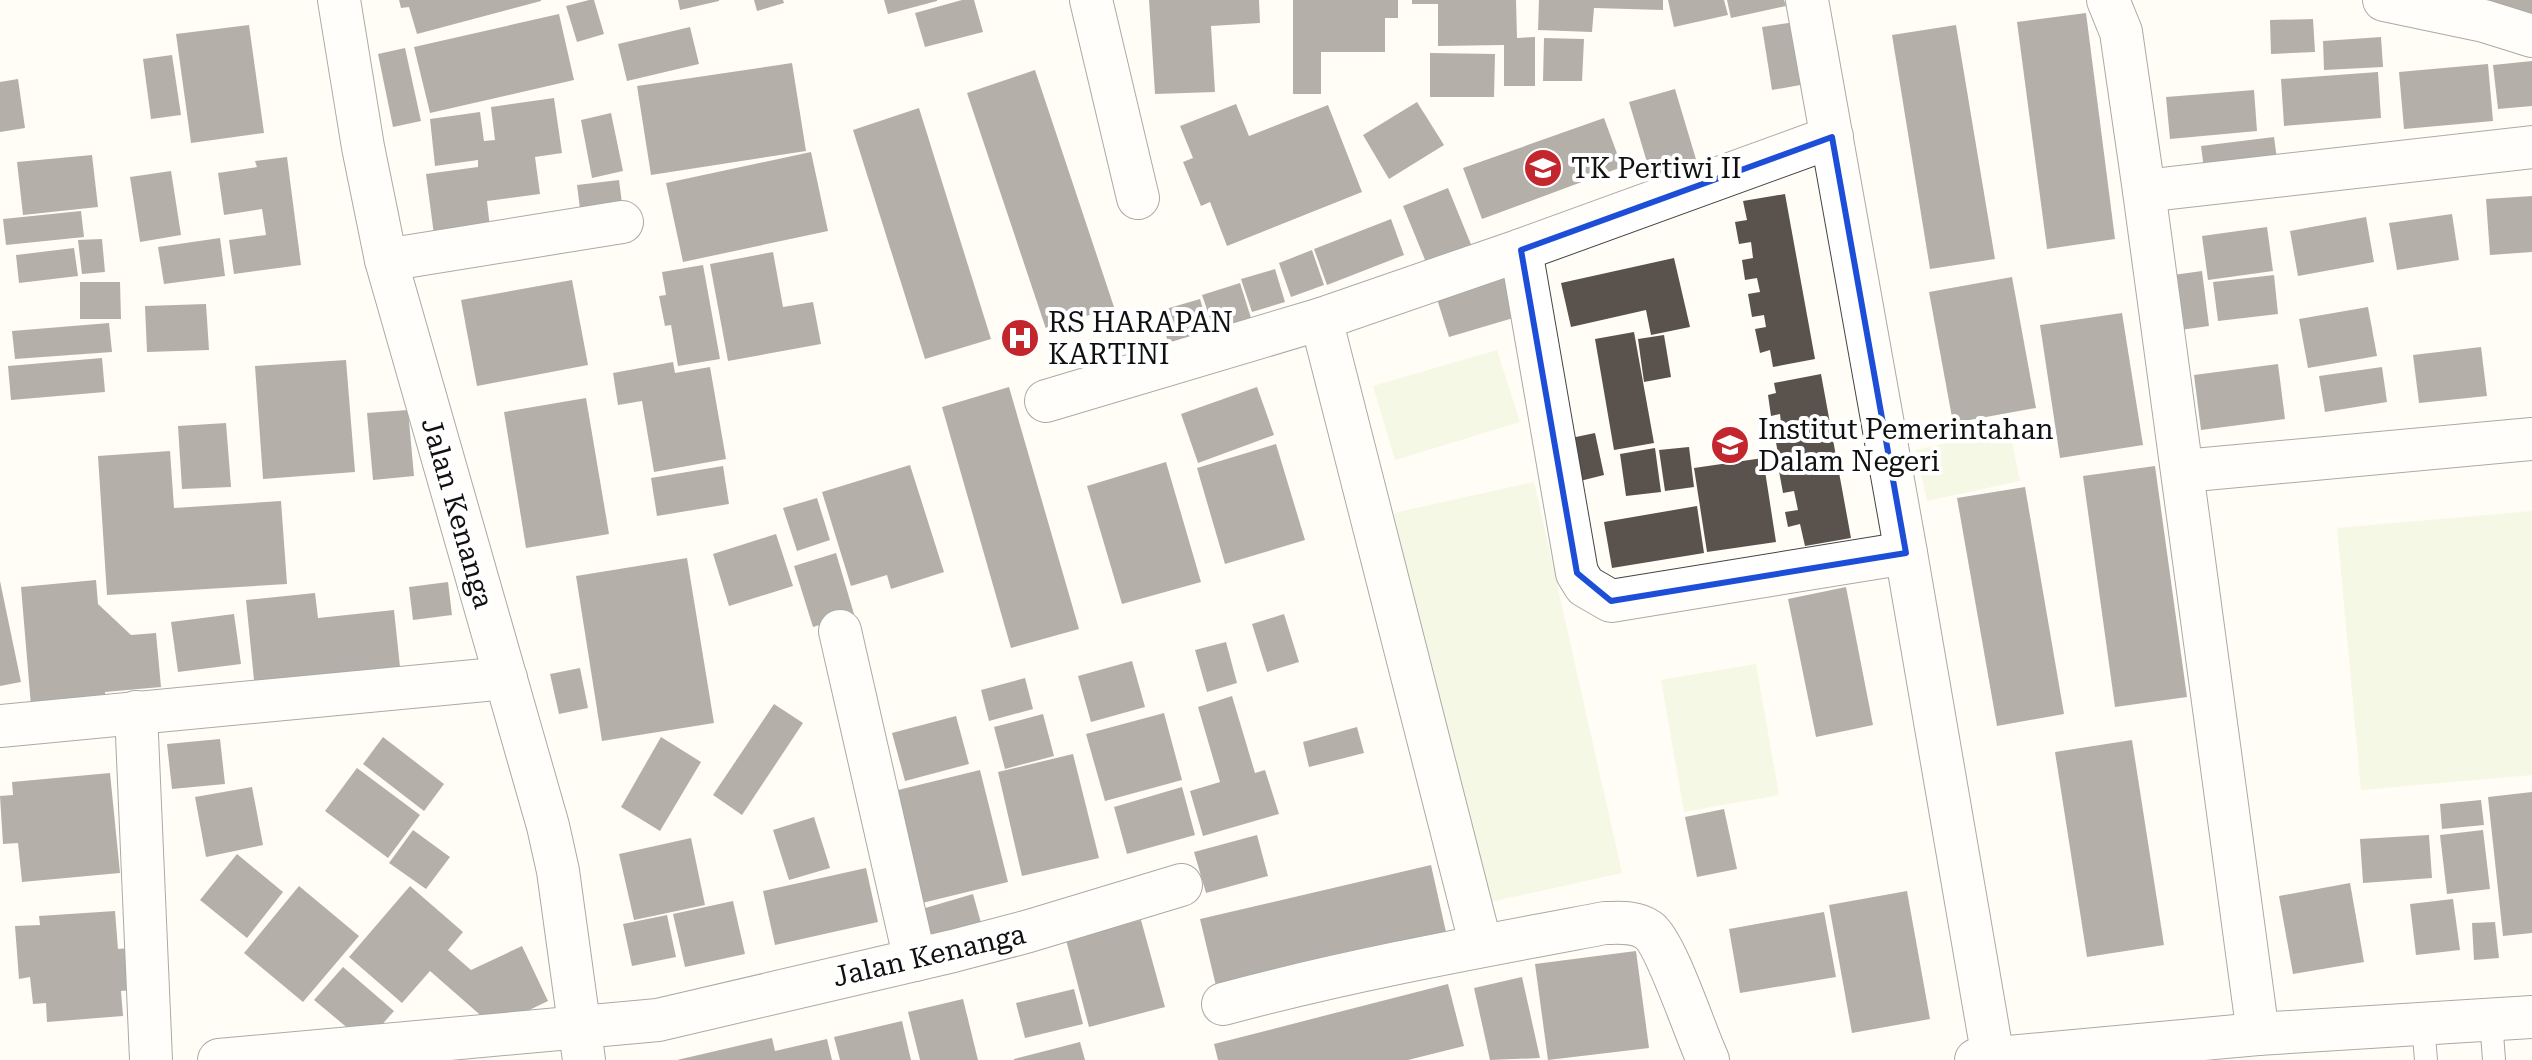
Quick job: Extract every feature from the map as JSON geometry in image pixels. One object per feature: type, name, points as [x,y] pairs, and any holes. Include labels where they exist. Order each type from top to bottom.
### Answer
[{"type":"street","name":"Jalan Kenanga","points":[[339,0],[386,260],[558,871],[581,1043]]},
{"type":"street","points":[[1091,0],[1138,198]]},
{"type":"street","points":[[1807,0],[1906,553],[1984,1059],[2258,1034],[2424,1042],[2493,1040],[2532,1017]]},
{"type":"street","points":[[2108,0],[2121,32],[2258,1034]]},
{"type":"street","points":[[2384,0],[2484,21],[2532,36]]},
{"type":"street","points":[[1046,401],[1321,319],[1832,137]]},
{"type":"street","points":[[2144,191],[2532,147]]},
{"type":"street","points":[[386,260],[622,222]]},
{"type":"street","points":[[1521,250],[1577,573],[1585,586],[1611,601],[1906,553]]},
{"type":"street","points":[[1321,319],[1481,946]]},
{"type":"street","points":[[2183,471],[2532,439]]},
{"type":"street","points":[[840,631],[915,960]]},
{"type":"street","points":[[0,726],[506,678]]},
{"type":"street","points":[[136,712],[151,1060]]},
{"type":"street","name":"Jalan Kenanga","points":[[219,1060],[581,1043],[622,1024],[685,1014],[915,960],[1029,931],[1181,885]]},
{"type":"street","points":[[1223,1004],[1373,967],[1605,923],[1632,923],[1649,930],[1662,949],[1708,1060]]},
{"type":"highlighted area","points":[[1832,137],[1906,553],[1611,601],[1577,573],[1521,250]]},
{"type":"green space","points":[[1497,350],[1520,422],[1395,460],[1373,386]]},
{"type":"green space","points":[[2009,429],[2020,481],[1927,501],[1916,450]]},
{"type":"green space","points":[[1534,482],[1622,873],[1481,904],[1394,513]]},
{"type":"green space","points":[[2532,511],[2532,775],[2361,790],[2337,528]]},
{"type":"green space","points":[[1756,664],[1779,795],[1684,812],[1661,680]]},
{"type":"building","points":[[399,0],[541,1],[417,34],[409,7],[401,8]]},
{"type":"building","points":[[594,0],[604,34],[577,42],[566,6]]},
{"type":"building","points":[[678,0],[719,0],[719,1],[680,10]]},
{"type":"building","points":[[754,0],[783,0],[784,3],[757,11]]},
{"type":"building","points":[[884,0],[937,0],[937,1],[888,14]]},
{"type":"building","points":[[962,0],[974,0],[983,32],[925,47],[915,13]]},
{"type":"building","points":[[1149,0],[1259,0],[1260,23],[1211,26],[1215,92],[1155,94]]},
{"type":"building","points":[[1293,0],[1398,0],[1398,18],[1385,18],[1385,52],[1321,52],[1321,94],[1293,94]]},
{"type":"building","points":[[1412,0],[1516,0],[1517,38],[1535,37],[1535,86],[1504,86],[1504,45],[1438,46],[1438,4],[1412,4]]},
{"type":"building","points":[[1539,0],[1663,0],[1663,10],[1594,8],[1592,32],[1538,30]]},
{"type":"building","points":[[1668,0],[1724,0],[1728,15],[1674,27]]},
{"type":"building","points":[[1727,0],[1784,0],[1786,6],[1731,18]]},
{"type":"building","points":[[2461,0],[2532,0],[2532,24]]},
{"type":"building","points":[[2086,13],[2115,239],[2047,249],[2017,22]]},
{"type":"building","points":[[559,14],[574,80],[430,113],[414,47]]},
{"type":"building","points":[[2313,19],[2315,52],[2271,54],[2270,20]]},
{"type":"building","points":[[1802,21],[1812,83],[1772,90],[1762,27]]},
{"type":"building","points":[[249,25],[264,133],[191,143],[176,34]]},
{"type":"building","points":[[1956,25],[1995,259],[1930,269],[1892,35]]},
{"type":"building","points":[[690,27],[699,64],[627,81],[618,44]]},
{"type":"building","points":[[2381,37],[2383,67],[2324,70],[2323,41]]},
{"type":"building","points":[[1544,38],[1584,39],[1582,81],[1543,81]]},
{"type":"building","points":[[405,48],[421,121],[393,127],[378,54]]},
{"type":"building","points":[[1430,53],[1495,54],[1494,97],[1430,97]]},
{"type":"building","points":[[172,55],[181,115],[151,119],[143,59]]},
{"type":"building","points":[[2532,61],[2532,106],[2498,109],[2493,65]]},
{"type":"building","points":[[792,63],[806,151],[651,175],[637,86]]},
{"type":"building","points":[[2488,64],[2493,121],[2404,129],[2399,72]]},
{"type":"building","points":[[1035,70],[1114,307],[1046,329],[967,93]]},
{"type":"building","points":[[2378,72],[2381,118],[2284,126],[2281,79]]},
{"type":"building","points":[[18,79],[25,128],[0,132],[0,82]]},
{"type":"building","points":[[1675,89],[1698,166],[1652,179],[1629,102]]},
{"type":"building","points":[[2254,90],[2257,131],[2170,139],[2166,97]]},
{"type":"building","points":[[554,98],[562,153],[535,157],[540,194],[487,201],[490,228],[434,235],[426,174],[478,167],[478,160],[435,166],[430,119],[480,112],[484,141],[495,140],[491,107]]},
{"type":"building","points":[[1417,102],[1444,145],[1389,179],[1363,135]]},
{"type":"building","points":[[1236,104],[1249,136],[1328,105],[1362,192],[1227,246],[1210,202],[1201,206],[1183,162],[1193,158],[1180,126]]},
{"type":"building","points":[[919,108],[991,339],[925,359],[853,130]]},
{"type":"building","points":[[611,113],[623,171],[592,178],[581,120]]},
{"type":"building","name":"TK Pertiwi II","points":[[1604,118],[1622,167],[1482,219],[1463,168]]},
{"type":"building","points":[[2274,137],[2279,174],[2206,184],[2201,146]]},
{"type":"building","points":[[811,152],[828,231],[683,262],[666,183]]},
{"type":"building","points":[[92,155],[98,207],[23,215],[17,162]]},
{"type":"building","points":[[287,157],[301,265],[234,274],[229,240],[266,235],[262,209],[224,215],[218,173],[257,167],[255,161]]},
{"type":"building","points":[[171,171],[181,235],[140,242],[130,177]]},
{"type":"building","points":[[619,180],[624,219],[582,225],[577,185]]},
{"type":"building","points":[[1448,188],[1477,259],[1432,277],[1403,206]]},
{"type":"building","points":[[1785,194],[1815,359],[1773,367],[1770,350],[1760,353],[1755,329],[1766,327],[1764,315],[1752,317],[1748,294],[1760,292],[1757,278],[1745,280],[1742,260],[1753,258],[1751,242],[1739,244],[1735,222],[1747,220],[1743,201]]},
{"type":"building","points":[[2532,196],[2532,252],[2490,255],[2486,199]]},
{"type":"building","points":[[81,211],[84,237],[6,245],[3,219]]},
{"type":"building","points":[[2452,214],[2459,260],[2397,270],[2389,223]]},
{"type":"building","points":[[2366,217],[2374,262],[2298,276],[2290,231]]},
{"type":"building","points":[[1391,219],[1404,255],[1327,285],[1314,249]]},
{"type":"building","points":[[2267,227],[2273,271],[2208,280],[2202,236]]},
{"type":"building","points":[[220,238],[225,276],[164,284],[158,247]]},
{"type":"building","points":[[102,239],[105,272],[82,274],[78,240]]},
{"type":"building","points":[[74,248],[78,276],[19,283],[16,255]]},
{"type":"building","points":[[1312,250],[1324,285],[1291,297],[1279,263]]},
{"type":"building","points":[[773,252],[783,307],[813,302],[821,344],[728,361],[710,264]]},
{"type":"building","points":[[1674,258],[1690,327],[1651,335],[1646,310],[1571,327],[1561,283]]},
{"type":"building","points":[[703,265],[720,359],[678,366],[671,325],[665,326],[659,296],[666,295],[662,272]]},
{"type":"building","points":[[1275,269],[1285,302],[1252,312],[1241,279]]},
{"type":"building","points":[[2202,271],[2209,326],[2180,330],[2173,275]]},
{"type":"building","points":[[2274,275],[2278,314],[2218,321],[2213,282]]},
{"type":"building","points":[[1508,276],[1520,316],[1449,337],[1437,299]]},
{"type":"building","points":[[2012,277],[2036,408],[1953,423],[1929,292]]},
{"type":"building","points":[[572,280],[588,365],[477,386],[461,300]]},
{"type":"building","points":[[80,282],[120,282],[121,319],[80,319]]},
{"type":"building","points":[[1240,283],[1252,321],[1215,333],[1202,295]]},
{"type":"building","points":[[1200,299],[1211,337],[1170,349],[1159,311]]},
{"type":"building","points":[[206,304],[209,350],[147,352],[145,306]]},
{"type":"building","points":[[2368,307],[2377,356],[2308,368],[2299,319]]},
{"type":"building","points":[[2122,313],[2143,445],[2060,458],[2040,325]]},
{"type":"building","points":[[109,323],[112,352],[15,359],[12,331]]},
{"type":"building","points":[[1634,332],[1654,443],[1614,450],[1595,339]]},
{"type":"building","points":[[1664,335],[1671,377],[1644,382],[1638,339]]},
{"type":"building","points":[[2481,347],[2487,396],[2419,403],[2413,355]]},
{"type":"building","points":[[102,358],[105,392],[11,400],[8,366]]},
{"type":"building","points":[[346,360],[355,472],[263,479],[255,366]]},
{"type":"building","points":[[673,362],[675,373],[710,367],[726,459],[654,472],[642,401],[618,405],[613,373]]},
{"type":"building","points":[[2278,364],[2285,419],[2201,430],[2194,375]]},
{"type":"building","points":[[2382,367],[2387,402],[2325,412],[2319,376]]},
{"type":"building","points":[[1821,374],[1851,538],[1805,546],[1800,524],[1788,527],[1785,512],[1798,510],[1794,491],[1783,493],[1779,471],[1790,469],[1787,453],[1778,454],[1773,425],[1781,423],[1780,414],[1771,416],[1768,395],[1776,393],[1774,383]]},
{"type":"building","points":[[1009,387],[1079,629],[1011,648],[942,407]]},
{"type":"building","points":[[1257,387],[1274,435],[1198,463],[1181,414]]},
{"type":"building","points":[[586,398],[609,534],[526,548],[504,412]]},
{"type":"building","points":[[408,410],[414,476],[373,480],[367,413]]},
{"type":"building","points":[[226,423],[231,487],[182,489],[178,426]]},
{"type":"building","points":[[1595,433],[1604,475],[1580,481],[1571,438]]},
{"type":"building","points":[[1276,444],[1305,540],[1225,564],[1197,468]]},
{"type":"building","points":[[1689,447],[1694,487],[1665,491],[1659,450]]},
{"type":"building","points":[[1655,448],[1661,492],[1626,496],[1620,454]]},
{"type":"building","points":[[170,451],[174,508],[281,501],[287,584],[107,595],[98,456]]},
{"type":"building","points":[[1763,458],[1776,542],[1707,552],[1694,468]]},
{"type":"building","points":[[1166,462],[1201,582],[1122,604],[1087,486]]},
{"type":"building","points":[[910,465],[944,572],[891,589],[887,575],[851,586],[822,492]]},
{"type":"building","points":[[723,466],[729,504],[657,516],[651,478]]},
{"type":"building","points":[[2155,466],[2187,697],[2115,707],[2083,476]]},
{"type":"building","points":[[2025,487],[2064,714],[1997,726],[1957,498]]},
{"type":"building","points":[[817,498],[830,540],[797,551],[783,508]]},
{"type":"building","points":[[1697,506],[1704,553],[1612,568],[1604,522]]},
{"type":"building","points":[[776,534],[793,586],[729,606],[713,554]]},
{"type":"building","points":[[836,553],[854,614],[813,627],[794,566]]},
{"type":"building","points":[[687,558],[714,723],[602,741],[576,576]]},
{"type":"building","points":[[96,580],[98,604],[131,635],[156,633],[161,687],[105,692],[107,712],[32,718],[21,587]]},
{"type":"building","points":[[0,581],[21,682],[0,686]]},
{"type":"building","points":[[448,582],[452,615],[413,620],[409,587]]},
{"type":"building","points":[[1846,587],[1873,725],[1816,737],[1788,599]]},
{"type":"building","points":[[315,593],[318,618],[394,610],[402,686],[256,700],[246,600]]},
{"type":"building","points":[[234,614],[241,664],[178,672],[171,622]]},
{"type":"building","points":[[1284,614],[1299,662],[1267,672],[1252,624]]},
{"type":"building","points":[[1226,642],[1237,683],[1207,692],[1195,650]]},
{"type":"building","points":[[1132,661],[1145,707],[1091,722],[1078,676]]},
{"type":"building","points":[[580,668],[588,708],[559,714],[550,674]]},
{"type":"building","points":[[1025,678],[1033,709],[989,721],[981,690]]},
{"type":"building","points":[[1232,696],[1255,773],[1265,770],[1279,814],[1203,836],[1190,791],[1220,782],[1198,707]]},
{"type":"building","points":[[774,704],[803,723],[742,815],[713,795]]},
{"type":"building","points":[[1164,713],[1182,780],[1105,801],[1086,734]]},
{"type":"building","points":[[1043,714],[1054,756],[1005,769],[994,727]]},
{"type":"building","points":[[956,716],[969,764],[905,781],[892,733]]},
{"type":"building","points":[[1357,727],[1364,753],[1309,767],[1303,742]]},
{"type":"building","points":[[383,737],[444,784],[424,811],[363,764]]},
{"type":"building","points":[[661,737],[701,762],[660,831],[621,807]]},
{"type":"building","points":[[220,739],[225,784],[172,789],[167,744]]},
{"type":"building","points":[[2132,740],[2164,945],[2087,957],[2055,752]]},
{"type":"building","points":[[1073,754],[1099,858],[1022,876],[998,772]]},
{"type":"building","points":[[357,768],[420,815],[388,858],[325,811]]},
{"type":"building","points":[[980,770],[1008,882],[922,903],[894,791]]},
{"type":"building","points":[[110,773],[120,873],[22,882],[18,843],[3,844],[0,796],[13,795],[12,782]]},
{"type":"building","points":[[252,787],[263,845],[206,857],[195,797]]},
{"type":"building","points":[[1182,787],[1195,835],[1127,854],[1114,807]]},
{"type":"building","points":[[2532,792],[2532,933],[2503,936],[2488,797]]},
{"type":"building","points":[[2481,800],[2484,825],[2442,829],[2440,804]]},
{"type":"building","points":[[1724,809],[1737,869],[1697,877],[1685,817]]},
{"type":"building","points":[[814,817],[830,868],[789,880],[773,830]]},
{"type":"building","points":[[413,830],[450,857],[426,889],[389,863]]},
{"type":"building","points":[[2483,830],[2490,889],[2447,894],[2440,835]]},
{"type":"building","points":[[1257,835],[1268,876],[1206,893],[1194,852]]},
{"type":"building","points":[[2429,835],[2432,878],[2363,883],[2360,839]]},
{"type":"building","points":[[691,838],[705,905],[634,920],[619,854]]},
{"type":"building","points":[[237,854],[283,892],[247,938],[200,900]]},
{"type":"building","points":[[1431,865],[1446,932],[1216,986],[1200,919]]},
{"type":"building","points":[[866,868],[878,922],[775,945],[763,891]]},
{"type":"building","points":[[2350,883],[2364,962],[2293,974],[2279,896]]},
{"type":"building","points":[[299,886],[359,936],[303,1002],[244,953]]},
{"type":"building","points":[[410,886],[463,932],[448,950],[471,970],[522,946],[548,1001],[494,1027],[430,971],[402,1003],[349,957]]},
{"type":"building","points":[[1907,891],[1930,1019],[1852,1033],[1829,905]]},
{"type":"building","points":[[973,894],[983,930],[916,950],[905,914]]},
{"type":"building","points":[[2453,899],[2460,950],[2416,955],[2410,904]]},
{"type":"building","points":[[733,901],[745,954],[685,967],[673,914]]},
{"type":"building","points":[[115,911],[118,949],[130,948],[132,990],[121,991],[123,1016],[47,1022],[46,1003],[33,1004],[30,977],[19,979],[15,926],[40,925],[39,916]]},
{"type":"building","points":[[1824,912],[1836,977],[1740,993],[1729,929]]},
{"type":"building","points":[[667,915],[676,957],[632,966],[623,924]]},
{"type":"building","points":[[1141,920],[1165,1007],[1089,1027],[1066,940]]},
{"type":"building","points":[[2495,922],[2499,958],[2474,960],[2472,923]]},
{"type":"building","points":[[1636,951],[1649,1048],[1548,1060],[1535,964]]},
{"type":"building","points":[[343,967],[394,1011],[379,1028],[350,1030],[314,1000]]},
{"type":"building","points":[[1522,977],[1540,1058],[1490,1060],[1474,988]]},
{"type":"building","points":[[1448,984],[1464,1046],[1408,1060],[1218,1060],[1214,1044]]},
{"type":"building","points":[[1074,989],[1083,1024],[1025,1038],[1016,1003]]},
{"type":"building","points":[[963,999],[978,1060],[920,1060],[908,1012]]},
{"type":"building","points":[[902,1021],[911,1060],[840,1060],[834,1037]]},
{"type":"building","points":[[772,1038],[775,1051],[827,1039],[832,1060],[677,1060]]},
{"type":"building","points":[[1080,1042],[1085,1060],[1014,1060],[1014,1059]]},
{"type":"place","name":"TK Pertiwi II","points":[[1543,168]]},
{"type":"place","name":"RS HARAPAN KARTINI","points":[[1020,338]]},
{"type":"place","name":"Institut Pemerintahan Dalam Negeri","points":[[1730,445]]}]
